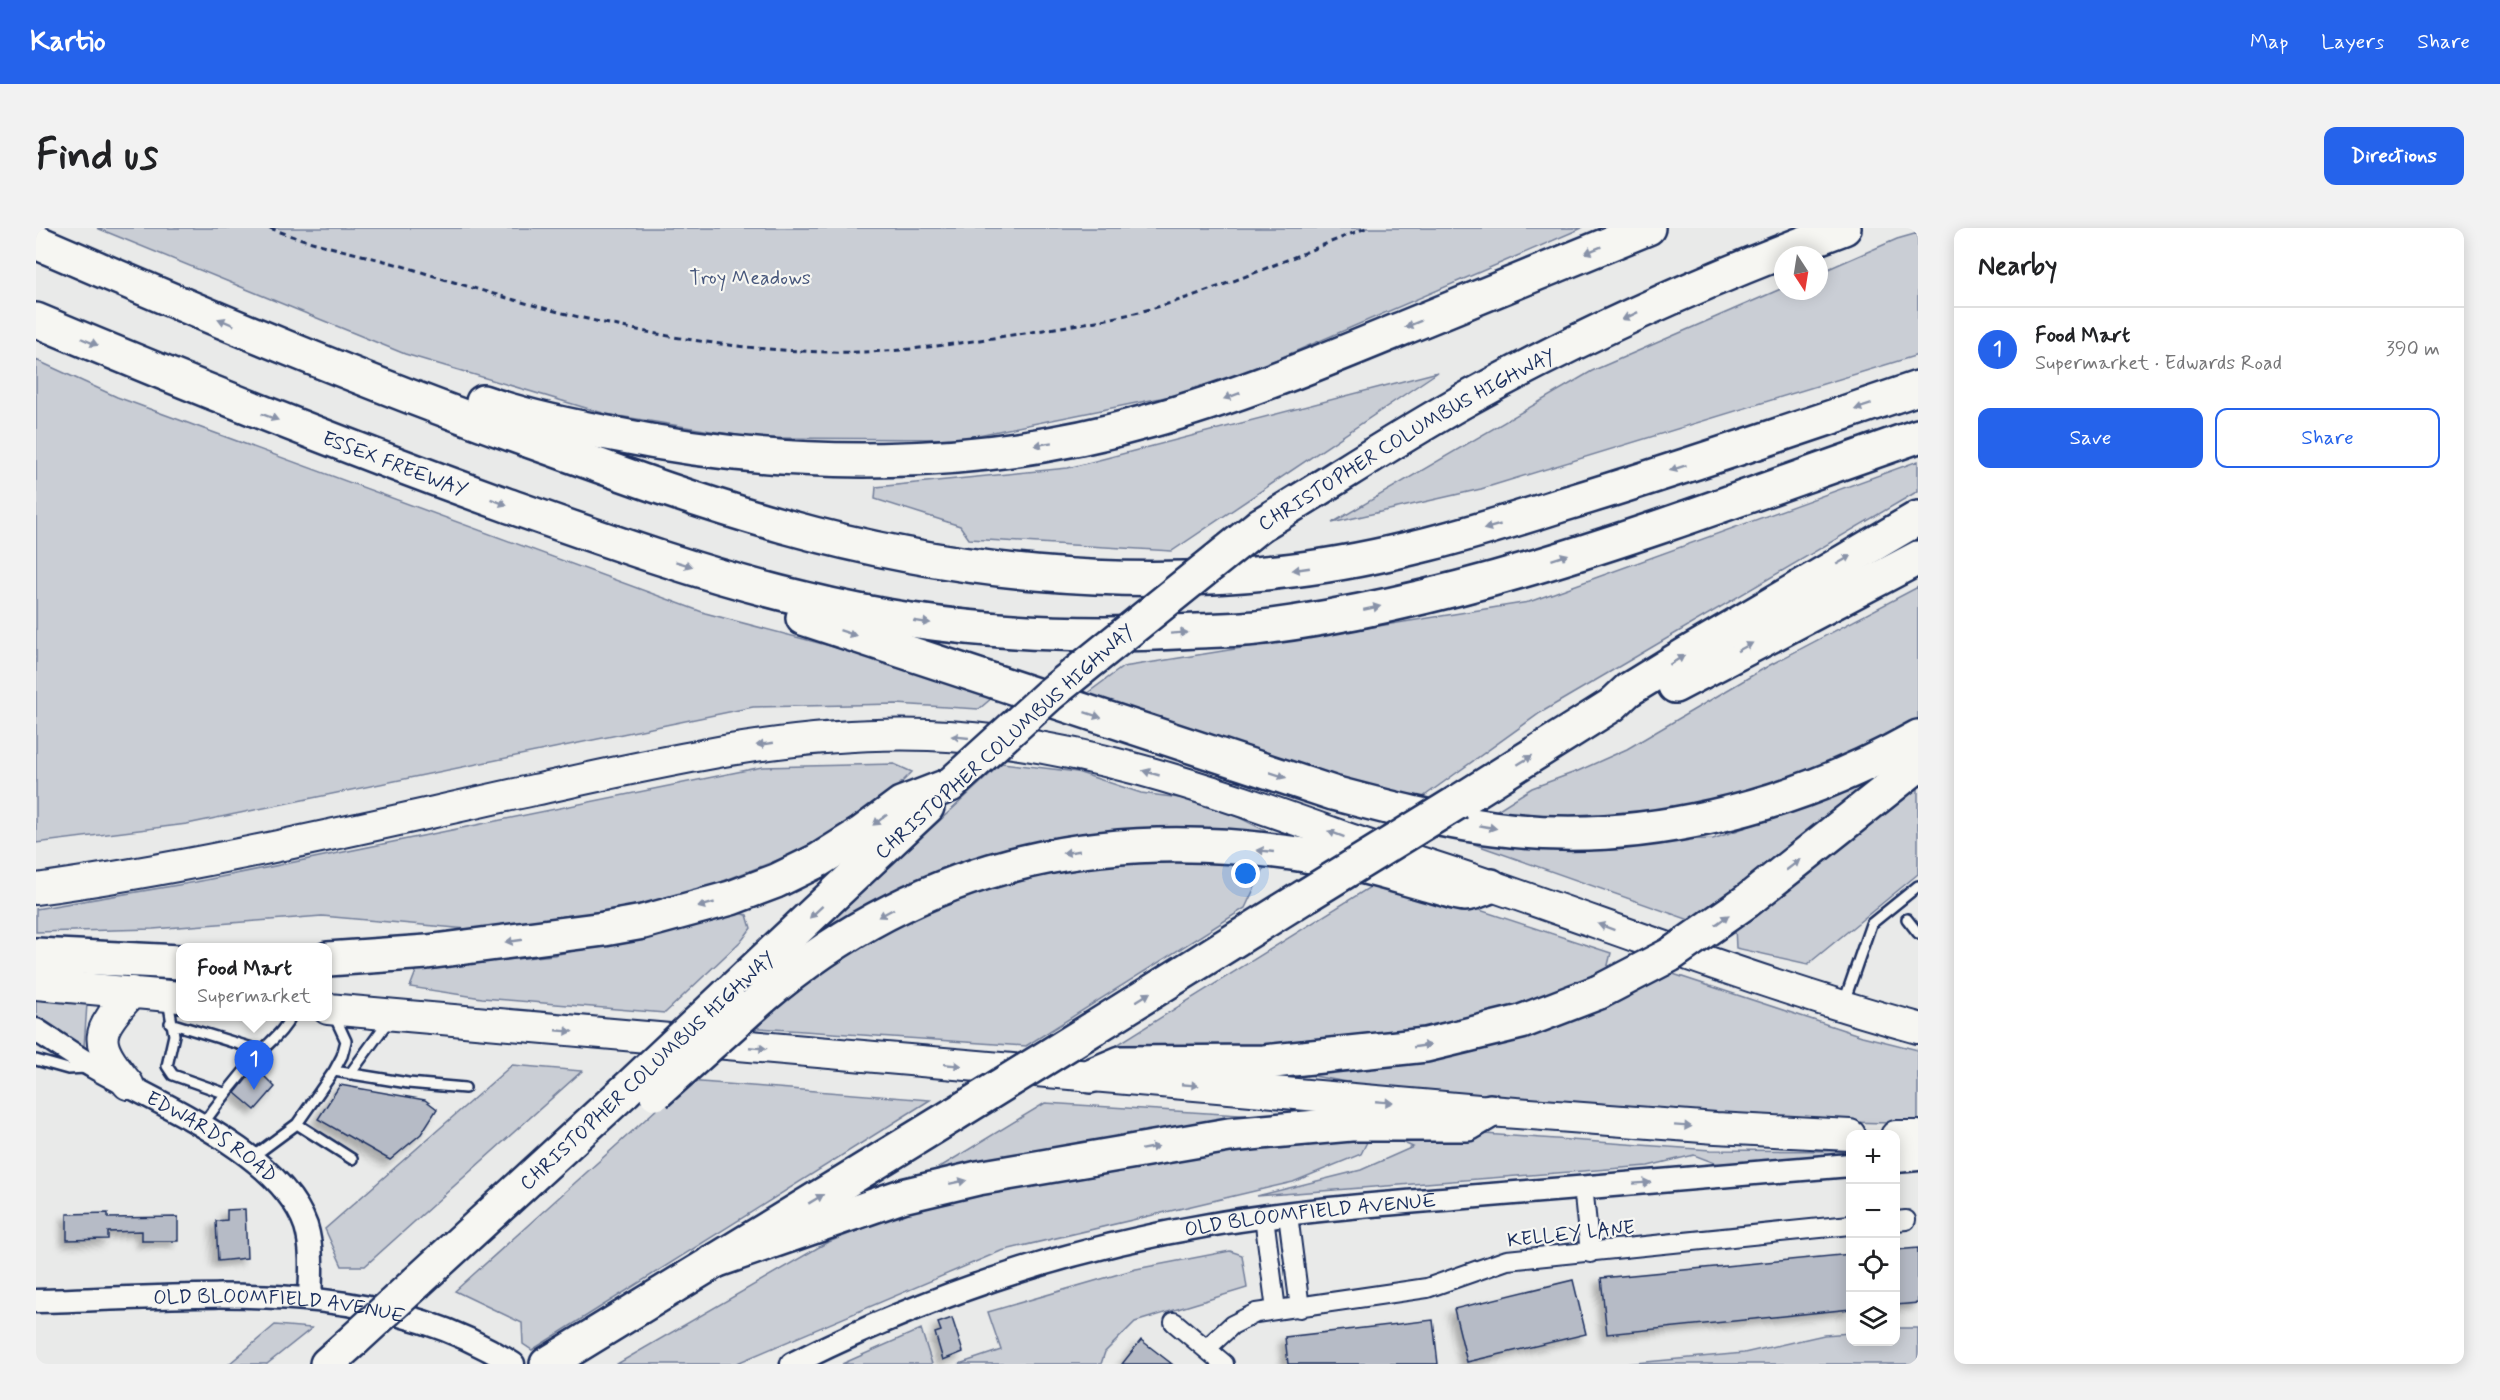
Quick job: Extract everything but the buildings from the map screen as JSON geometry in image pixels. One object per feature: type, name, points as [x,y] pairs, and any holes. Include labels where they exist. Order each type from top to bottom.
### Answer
[{"type":"highway","points":[[280,344],[388,373],[505,410],[654,442],[714,452],[774,458],[845,460],[928,458],[1011,449],[1082,437],[1146,422],[1220,400],[1297,372],[1648,228]]},
{"type":"highway","name":"CHRISTOPHER COLUMBUS HIGHWAY","points":[[640,1092],[727,995],[950,785],[1049,695],[1260,525],[1418,427],[1523,369],[1683,291],[1844,228]]},
{"type":"highway","points":[[36,242],[459,416],[689,498],[786,527],[867,547],[975,566],[1131,579],[1239,576],[1294,570],[1348,562],[1413,547],[1487,528],[1627,485],[1918,388]]},
{"type":"highway","name":"ESSEX FREEWAY","points":[[36,320],[240,405],[424,475],[630,548],[762,588],[861,611],[922,622],[1011,631],[1138,635],[1251,629],[1343,615],[1418,599],[1495,578],[1655,527],[1918,436]]},
{"type":"highway","points":[[557,1358],[1458,802],[1612,705],[1628,690],[1918,518]]},
{"type":"highway","points":[[1612,705],[1638,706],[1740,650],[1918,558]]},
{"type":"highway","points":[[762,588],[778,609],[927,660],[1333,793],[1386,807],[1493,828],[1540,832],[1600,831],[1659,825],[1718,815],[1793,795],[1838,778],[1918,737]]},
{"type":"highway","points":[[36,888],[134,875],[236,855],[728,750],[836,736],[886,734],[953,736],[1021,744],[1110,762],[1293,818],[1842,1007],[1918,1028]]},
{"type":"highway","points":[[1090,1076],[1121,1063],[1264,1062],[1426,1046],[1521,1022],[1599,992],[1670,954],[1747,901],[1918,765]]},
{"type":"highway","points":[[332,959],[438,951],[604,929],[731,898],[776,881],[819,860],[862,833],[901,804],[950,785]]},
{"type":"highway","points":[[327,1364],[484,1221],[525,1209],[640,1092],[828,946],[898,907],[973,875],[1030,859],[1069,852],[1163,845],[1240,848],[1330,859],[1466,894],[1491,886]]},
{"type":"highway","points":[[36,955],[176,962]]},
{"type":"highway","points":[[36,984],[132,992],[173,1005]]},
{"type":"highway","points":[[128,1084],[105,1055],[102,1035],[112,1015],[132,992]]},
{"type":"highway","points":[[332,1010],[1490,1111],[1716,1128],[1846,1135]]},
{"type":"highway","points":[[712,1262],[902,1197],[978,1178],[1229,1135],[1341,1125],[1468,1124],[1490,1111]]},
{"type":"highway","points":[[1900,1136],[1918,1136]]},
{"type":"street","name":"EDWARDS ROAD","points":[[36,1030],[94,1067],[202,1126],[272,1174],[289,1195],[305,1225],[311,1252],[310,1299]]},
{"type":"street","points":[[1900,1161],[1918,1159]]},
{"type":"street","name":"OLD BLOOMFIELD AVENUE","points":[[792,1364],[904,1312],[1024,1270],[1139,1239],[1264,1217],[1583,1186],[1846,1165]]},
{"type":"street","points":[[1583,1186],[1590,1253]]},
{"type":"street","points":[[1288,1215],[1300,1308]]},
{"type":"street","points":[[1264,1217],[1276,1310]]},
{"type":"street","name":"KELLEY LANE","points":[[1206,1349],[1223,1332],[1242,1319],[1276,1310],[1427,1288],[1507,1260],[1846,1226]]},
{"type":"street","name":"OLD BLOOMFIELD AVENUE","points":[[36,1301],[220,1297],[310,1299],[402,1315],[453,1332],[513,1364]]},
{"type":"street","points":[[1174,1322],[1224,1364]]},
{"type":"lane","points":[[1842,1007],[1871,924],[1918,886]]},
{"type":"lane","points":[[1907,919],[1918,933]]},
{"type":"lane","points":[[173,1005],[174,1035],[167,1066],[173,1075],[224,1093]]},
{"type":"lane","points":[[251,1158],[297,1124],[334,1071],[342,1056],[346,1041],[332,1014]]},
{"type":"lane","points":[[350,1074],[393,1015]]},
{"type":"lane","points":[[204,1021],[262,1051]]},
{"type":"lane","points":[[202,1126],[224,1093],[284,1030],[289,1021]]},
{"type":"lane","points":[[36,1060],[68,1069],[94,1067]]},
{"type":"lane","points":[[334,1071],[408,1083],[465,1088]]},
{"type":"lane","points":[[297,1124],[352,1159]]},
{"type":"path","points":[[270,228],[496,296],[630,331],[681,339],[793,350],[863,352],[1007,336],[1163,306],[1245,278],[1366,228]]},
{"type":"green space","name":"Troy Meadows","points":[[97,228],[1582,228],[1210,388],[959,439],[754,438],[606,414],[405,354]]},
{"type":"green space","points":[[1918,233],[1918,355],[1481,489],[1332,523],[1592,371],[1774,292],[1774,300],[1828,300],[1828,269],[1897,239]]},
{"type":"green space","points":[[36,360],[117,397],[705,613],[891,662],[993,697],[979,709],[896,704],[753,707],[187,824],[36,843]]},
{"type":"green space","points":[[1438,372],[1172,551],[969,539],[960,526],[875,499],[876,487],[1068,468]]},
{"type":"green space","points":[[1918,461],[1918,491],[1540,713],[1409,807],[1082,697],[1123,667],[1529,602]]},
{"type":"green space","points":[[1918,587],[1918,728],[1815,780],[1647,819],[1486,817],[1532,788],[1627,749],[1770,665]]},
{"type":"green space","points":[[1002,763],[1077,772],[1141,793],[1180,798],[1218,807],[1280,838],[1157,835],[1154,828],[1055,840],[793,956]]},
{"type":"green space","points":[[894,764],[912,772],[881,803],[811,847],[682,897],[490,931],[322,916],[153,929],[36,932],[36,909],[196,882],[762,767]]},
{"type":"green space","points":[[1890,776],[1695,922],[1474,844],[1713,839]]},
{"type":"green space","points":[[1918,780],[1918,874],[1808,964],[1736,948],[1735,926]]},
{"type":"green space","points":[[1173,858],[1265,866],[1245,908],[1026,1046],[744,1027],[817,969],[903,919],[1003,881],[1087,863]]},
{"type":"green space","points":[[1378,882],[1449,900],[1611,953],[1607,969],[1529,1006],[1417,1037],[1207,1052],[1112,1048]]},
{"type":"green space","points":[[734,912],[747,915],[751,928],[743,939],[665,1013],[482,998],[410,987],[417,969],[554,955],[648,935]]},
{"type":"green space","points":[[1664,971],[1862,1036],[1918,1050],[1918,1123],[1834,1122],[1476,1097],[1405,1090],[1299,1073]]},
{"type":"green space","points":[[36,999],[87,1004],[84,1047],[36,1016]]},
{"type":"green space","points":[[512,1065],[582,1071],[365,1266],[342,1266],[325,1229]]},
{"type":"green space","points":[[688,1081],[930,1100],[532,1350],[523,1344],[522,1323],[455,1291]]},
{"type":"green space","points":[[1045,1103],[1256,1116],[927,1175]]},
{"type":"green space","points":[[1381,1133],[1471,1133],[1711,1150],[1846,1151],[1846,1155],[1720,1165],[1694,1155],[1648,1166],[1257,1196],[1361,1170],[1413,1147]]},
{"type":"green space","points":[[1369,1138],[1361,1154],[1293,1182],[1001,1251],[735,1364],[617,1364],[826,1243],[923,1205],[1038,1182],[1266,1144]]},
{"type":"green space","points":[[1230,1251],[1242,1255],[1247,1288],[1135,1322],[1105,1352],[1101,1364],[959,1364],[1001,1350],[988,1312],[1136,1269]]},
{"type":"green space","points":[[275,1325],[312,1328],[267,1364],[229,1364]]},
{"type":"green space","points":[[1900,1328],[1918,1328],[1918,1364],[1624,1364],[1744,1353],[1824,1335],[1846,1333],[1846,1346],[1900,1346]]},
{"type":"green space","points":[[921,1329],[932,1364],[842,1364]]},
{"type":"place","name":"Food Mart","points":[[254,1090]]}]
